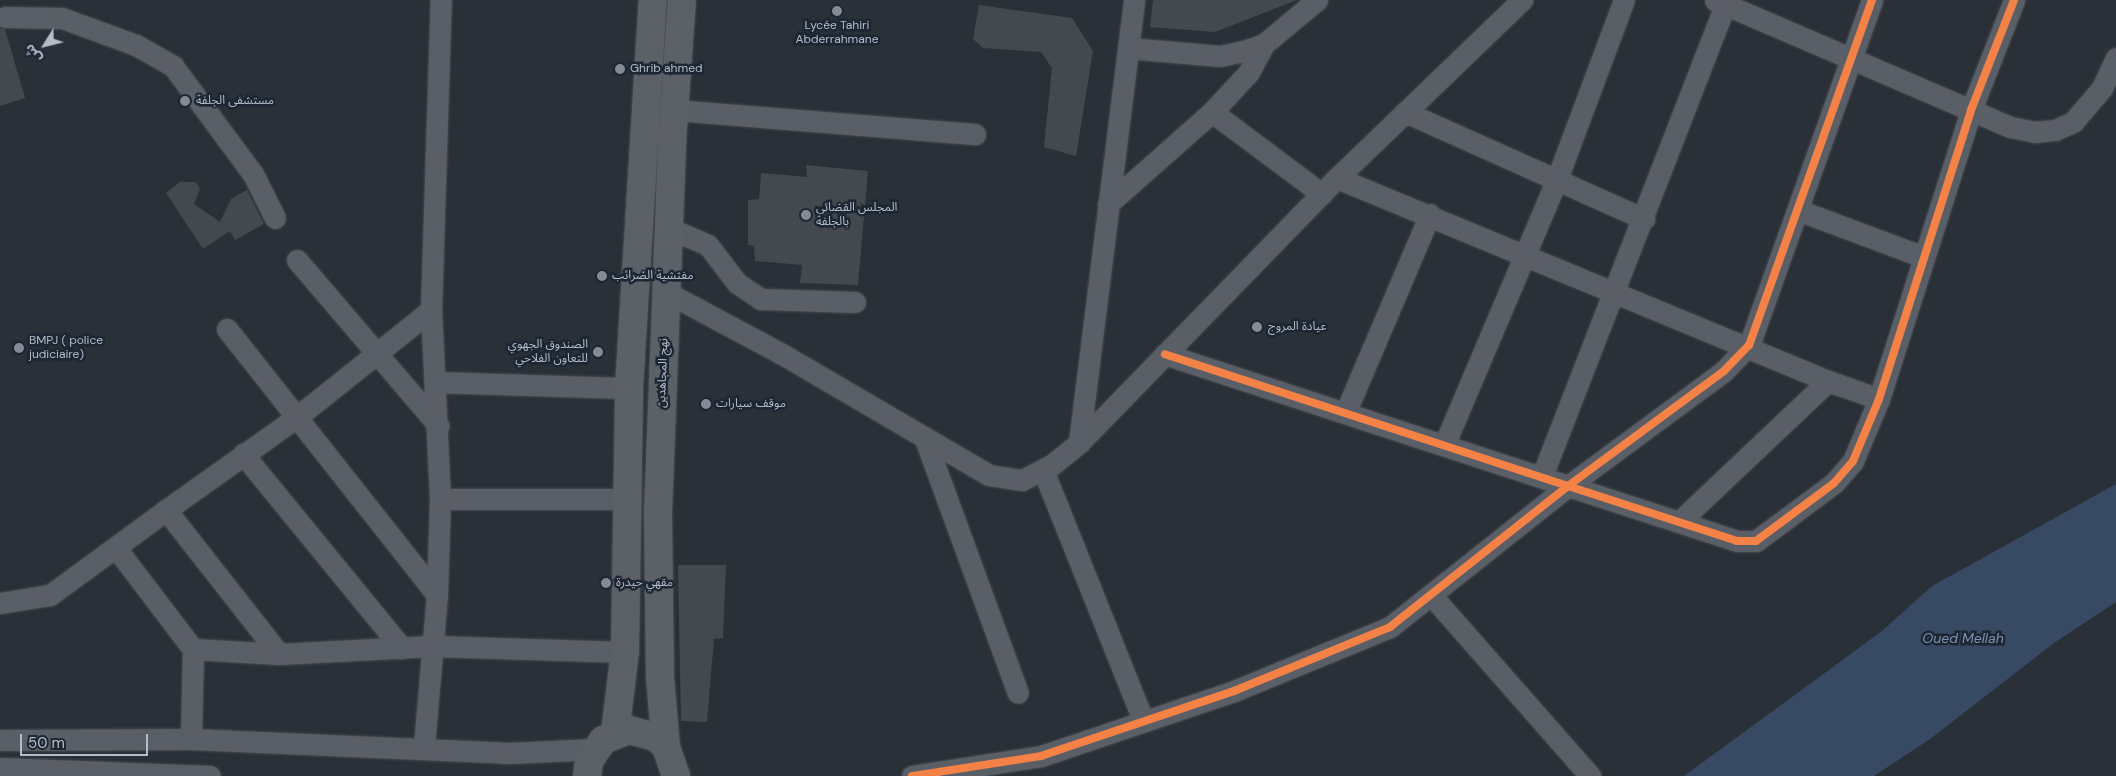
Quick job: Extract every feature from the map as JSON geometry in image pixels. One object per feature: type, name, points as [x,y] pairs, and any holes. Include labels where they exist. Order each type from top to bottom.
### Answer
[{"type":"main road","points":[[587,776],[605,741],[625,652],[629,388],[653,0]]},
{"type":"main road","name":"نهج المجاهدين","points":[[676,776],[666,747],[658,581],[666,292],[671,229],[674,110],[682,0]]},
{"type":"main road","points":[[605,741],[643,732],[666,747]]},
{"type":"street","points":[[424,746],[438,595],[439,426],[431,310],[441,0]]},
{"type":"street","points":[[1079,443],[1134,0]]},
{"type":"street","points":[[1108,204],[1212,112],[1249,72],[1264,44],[1317,0]]},
{"type":"street","points":[[666,292],[782,354],[924,440],[989,475],[1022,480],[1043,470],[1079,443],[1337,178],[1522,0]]},
{"type":"street","points":[[1445,443],[1557,179],[1624,0]]},
{"type":"street","points":[[912,776],[1041,756],[1144,722],[1390,627],[1432,596],[1568,486],[1724,371],[1749,346],[1798,210],[1849,56],[1872,0]]},
{"type":"street","points":[[1165,354],[1445,443],[1568,486],[1737,541],[1766,537],[1834,483],[1853,462],[1879,399],[1970,110],[2014,0]]},
{"type":"street","points":[[1542,476],[1616,292],[1722,1],[2010,127],[2055,130],[2073,122],[2102,88],[2116,58]]},
{"type":"street","points":[[2,14],[62,18],[136,45],[173,66],[253,174],[275,218]]},
{"type":"street","points":[[1128,48],[1220,56],[1264,44]]},
{"type":"street","points":[[674,110],[975,134]]},
{"type":"street","points":[[1212,112],[1322,194]]},
{"type":"street","points":[[1405,112],[1644,218]]},
{"type":"street","points":[[1337,178],[1525,253],[1828,381],[1879,399]]},
{"type":"street","points":[[1798,210],[1924,257]]},
{"type":"street","points":[[1346,411],[1430,214]]},
{"type":"street","points":[[671,229],[708,245],[737,283],[761,299],[855,302]]},
{"type":"street","points":[[297,260],[375,354],[439,426]]},
{"type":"street","points":[[0,603],[50,595],[243,454],[297,417],[431,310]]},
{"type":"street","points":[[227,329],[438,595]]},
{"type":"street","points":[[1679,522],[1828,381]]},
{"type":"street","points":[[436,382],[629,388]]},
{"type":"street","points":[[924,440],[1018,692]]},
{"type":"street","points":[[243,454],[402,648]]},
{"type":"street","points":[[1043,470],[1144,722]]},
{"type":"street","points":[[440,499],[628,499]]},
{"type":"street","points":[[166,510],[279,654]]},
{"type":"street","points":[[116,548],[193,649],[192,739]]},
{"type":"street","points":[[1432,596],[1590,776]]},
{"type":"street","points":[[193,649],[279,654],[432,646],[625,652]]},
{"type":"street","points":[[0,758],[0,741],[192,739],[424,746],[510,753],[605,741]]},
{"type":"street","points":[[0,768],[210,776]]},
{"type":"water","name":"Oued Mellah","points":[[2116,484],[2116,602],[2054,643],[1930,739],[1874,776],[1684,776],[1882,631],[1932,586]]},
{"type":"building","points":[[1153,0],[1297,0],[1215,32],[1150,27]]},
{"type":"building","points":[[979,5],[1072,18],[1093,51],[1076,156],[1044,147],[1052,68],[1041,52],[983,48],[973,39]]},
{"type":"building","points":[[0,28],[5,29],[25,98],[0,106]]},
{"type":"building","name":"المجلس القضائي بالجلفة","points":[[806,165],[868,171],[858,285],[800,283],[802,265],[755,261],[754,246],[748,245],[748,200],[759,199],[761,173],[807,177]]},
{"type":"building","points":[[180,182],[196,182],[200,189],[194,204],[220,222],[231,199],[247,190],[264,224],[235,240],[230,231],[203,249],[166,193]]},
{"type":"building","points":[[678,565],[726,565],[723,638],[714,639],[707,722],[681,721]]},
{"type":"cycle path","points":[[1872,0],[1749,345],[1724,371],[1568,486],[1737,541],[1756,541],[1834,483],[1853,461],[1879,399],[1971,110],[2014,0]]},
{"type":"cycle path","points":[[912,776],[1041,756],[1234,691],[1390,627],[1568,486],[1165,354]]},
{"type":"place","name":"Lycée Tahiri Abderrahmane","points":[[837,11]]},
{"type":"place","name":"Ghrib ahmed","points":[[620,69]]},
{"type":"place","name":"مستشفى الجلفة","points":[[185,101]]},
{"type":"place","name":"المجلس القضائي بالجلفة","points":[[806,215]]},
{"type":"place","name":"مفتشية الضرائب","points":[[602,276]]},
{"type":"place","name":"عيادة المروج","points":[[1257,327]]},
{"type":"place","name":"BMPJ ( police judiciaire)","points":[[19,348]]},
{"type":"place","name":"الصندوق الجهوي للتعاون الفلاحي","points":[[598,352]]},
{"type":"place","name":"موقف سيارات","points":[[706,404]]},
{"type":"place","name":"مقهي حيدرة","points":[[606,583]]}]
